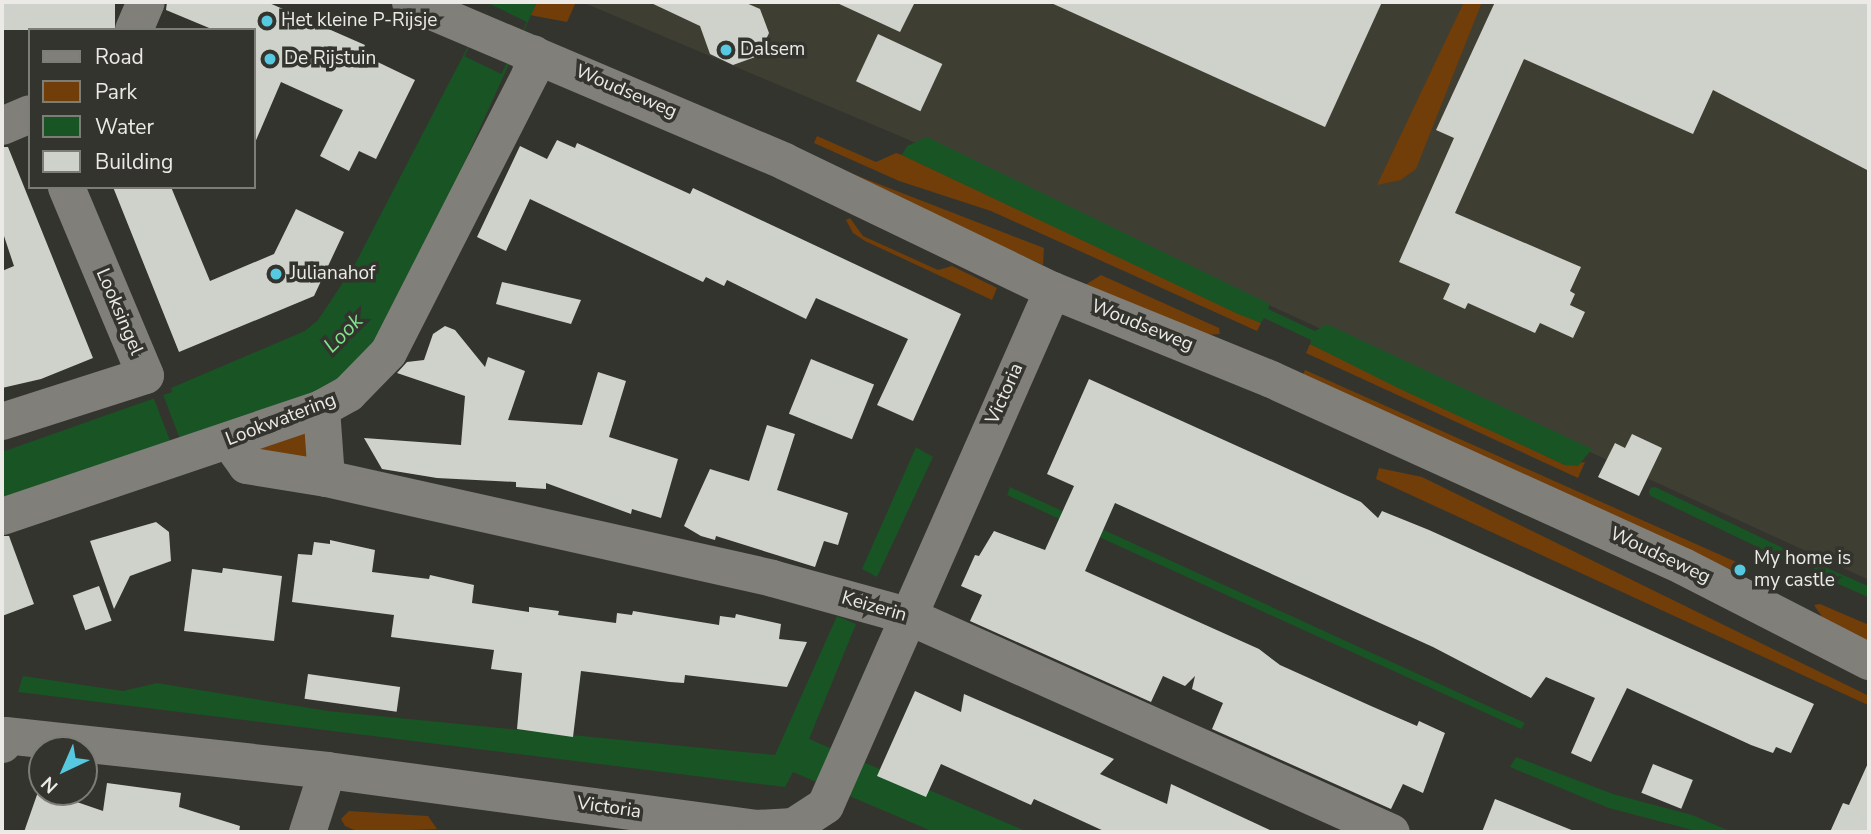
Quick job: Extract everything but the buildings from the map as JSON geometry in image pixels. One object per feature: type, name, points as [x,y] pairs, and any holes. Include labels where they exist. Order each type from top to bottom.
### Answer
[{"type":"street","points":[[135,28],[146,2]]},
{"type":"street","name":"Woudseweg","points":[[410,2],[784,161],[1052,290],[1284,384],[1695,572],[1869,661]]},
{"type":"street","name":"Lookwatering","points":[[2,516],[321,408],[348,393],[388,352],[530,74],[525,49]]},
{"type":"street","points":[[2,126],[28,115]]},
{"type":"street","name":"Looksingel","points":[[2,421],[145,375],[67,189]]},
{"type":"street","name":"Victoria","points":[[2,744],[5,735],[327,770],[755,830],[793,826],[825,805],[906,615],[1052,290]]},
{"type":"street","points":[[321,408],[326,478]]},
{"type":"street","name":"Keizerin","points":[[228,440],[246,465],[326,478],[772,578],[906,615],[1391,832]]},
{"type":"street","points":[[307,832],[327,770]]},
{"type":"shaded area","points":[[582,2],[1869,2],[1869,580],[907,139]]},
{"type":"green space","points":[[537,2],[576,2],[567,22],[530,15]]},
{"type":"green space","points":[[1464,2],[1482,2],[1416,169],[1401,180],[1377,185]]},
{"type":"green space","points":[[817,136],[876,162],[896,153],[902,155],[1261,323],[1257,331],[991,211],[899,181],[814,143]]},
{"type":"green space","points":[[827,164],[1044,248],[1043,265],[826,168]]},
{"type":"green space","points":[[850,218],[863,236],[938,270],[952,266],[997,288],[992,300],[865,241],[853,233],[846,220]]},
{"type":"green space","points":[[1101,275],[1219,328],[1220,334],[1207,335],[1085,285]]},
{"type":"green space","points":[[1310,344],[1565,465],[1585,462],[1578,478],[1306,353]]},
{"type":"green space","points":[[1305,370],[1738,563],[1734,571],[1301,378]]},
{"type":"green space","points":[[311,426],[313,467],[244,446]]},
{"type":"green space","points":[[1379,468],[1422,477],[1869,696],[1868,705],[1376,479]]},
{"type":"green space","points":[[1820,604],[1869,625],[1869,643],[1827,624],[1814,605]]},
{"type":"green space","points":[[349,811],[428,816],[437,829],[359,832],[345,826],[341,819]]},
{"type":"water","name":"Look","points":[[491,2],[537,2],[386,336],[335,387],[2,510],[2,452],[172,392],[171,388],[305,331],[318,320],[354,266]]},
{"type":"water","points":[[927,137],[1270,304],[1268,309],[1315,331],[1327,324],[1592,449],[1578,466],[1565,465],[1400,389],[1310,344],[1311,340],[1264,318],[1261,323],[1238,314],[902,155],[907,146]]},
{"type":"water","points":[[916,447],[933,457],[877,577],[862,569]]},
{"type":"water","points":[[1010,487],[1525,723],[1521,729],[1007,495]]},
{"type":"water","points":[[837,616],[856,624],[809,739],[1028,832],[934,832],[793,772],[785,787],[18,692],[23,676],[123,691],[157,683],[328,711],[775,755]]},
{"type":"water","points":[[1516,757],[1613,794],[1692,815],[1732,832],[1700,832],[1609,808],[1510,767]]},
{"type":"pier","points":[[490,4],[527,22],[501,74],[465,56]]},
{"type":"pier","points":[[162,392],[184,448],[174,452],[153,396]]},
{"type":"waterway","points":[[1654,492],[1786,555]]},
{"type":"waterway","points":[[1819,570],[1869,592]]},
{"type":"place","name":"Het kleine P-Rijsje","points":[[267,21]]},
{"type":"place","name":"Dalsem","points":[[726,50]]},
{"type":"place","name":"De Rijstuin","points":[[270,59]]},
{"type":"place","name":"Julianahof","points":[[276,274]]},
{"type":"place","name":"My home is my castle","points":[[1740,570]]}]
